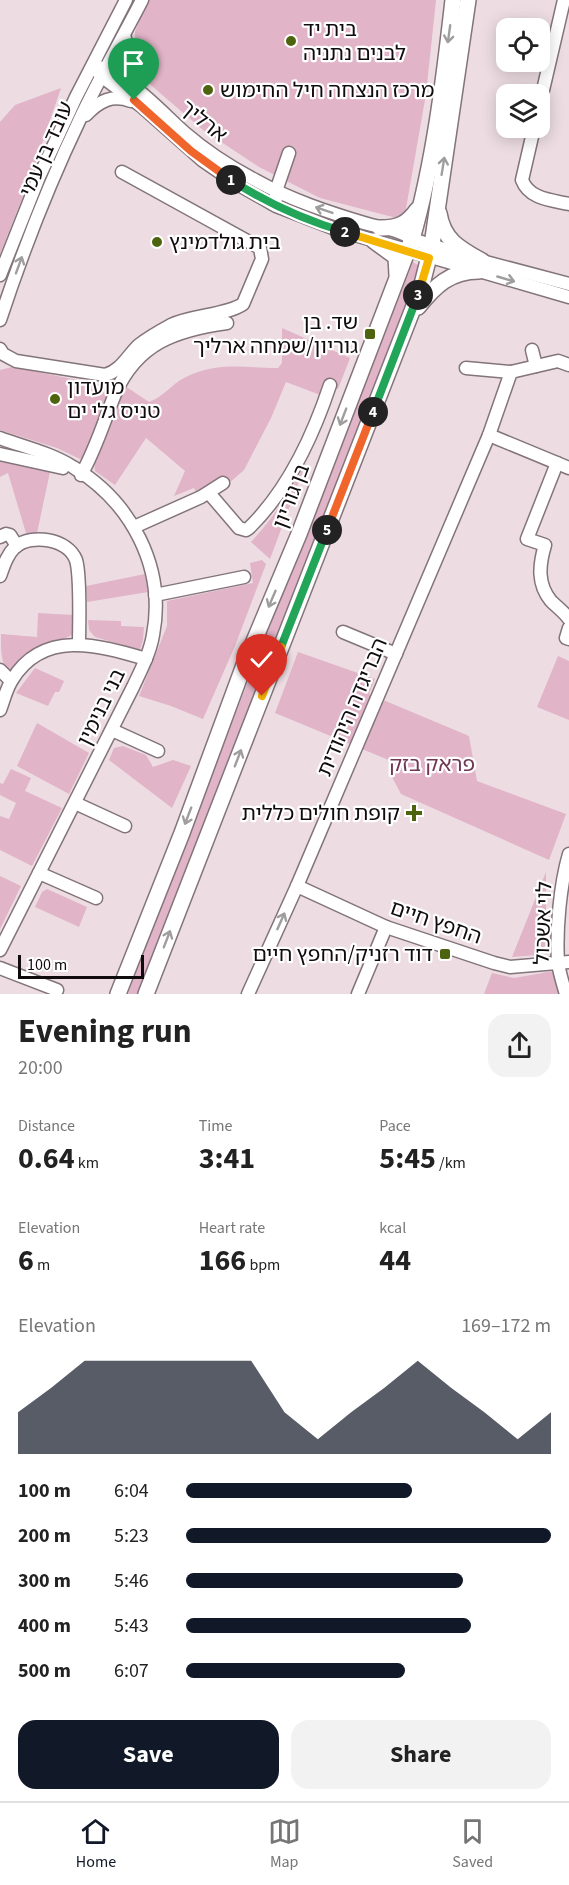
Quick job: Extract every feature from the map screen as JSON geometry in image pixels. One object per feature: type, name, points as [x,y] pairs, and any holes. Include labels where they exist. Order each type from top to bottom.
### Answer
[{"type":"main road","name":"בן גוריון","points":[[118,994],[182,833],[244,665],[299,534],[410,245],[434,138],[453,0]]},
{"type":"main road","points":[[146,994],[421,288],[438,202],[468,0]]},
{"type":"main road","points":[[397,278],[396,257],[377,235],[404,225],[410,220],[421,202]]},
{"type":"main road","points":[[438,202],[441,223],[448,238],[481,266]]},
{"type":"main road","points":[[409,319],[438,284],[457,274],[481,266]]},
{"type":"street","name":"עובד בן עמי","points":[[0,320],[38,216],[100,70],[126,0]]},
{"type":"street","name":"עובד בן עמי","points":[[0,275],[39,177],[76,96],[100,70],[125,33],[142,0]]},
{"type":"street","points":[[544,84],[564,0]]},
{"type":"street","points":[[125,33],[124,52],[127,69],[144,102]]},
{"type":"street","name":"ארליך","points":[[100,70],[238,171],[276,191],[377,235]]},
{"type":"street","points":[[78,122],[106,99],[121,98],[144,102]]},
{"type":"street","name":"ארליך","points":[[144,102],[202,160],[276,206],[315,223],[377,235],[481,266],[569,297]]},
{"type":"street","points":[[532,138],[522,180],[525,188],[535,196],[569,204]]},
{"type":"street","points":[[276,206],[276,191],[289,153]]},
{"type":"street","points":[[0,349],[3,354],[16,361],[105,375],[117,370],[142,343],[173,324],[243,304],[262,259],[260,248],[122,172]]},
{"type":"street","name":"ארליך","points":[[481,266],[569,284]]},
{"type":"street","points":[[85,476],[116,393],[125,376],[139,358],[153,345],[171,336],[196,328],[227,323]]},
{"type":"street","points":[[532,350],[536,366]]},
{"type":"street","points":[[0,364],[16,361]]},
{"type":"street","points":[[466,368],[510,372],[558,361],[569,365]]},
{"type":"street","name":"הבריגדה היהודית","points":[[248,994],[297,886],[489,435],[510,372]]},
{"type":"street","points":[[209,493],[239,528],[246,530],[249,528],[292,471],[315,427],[330,385]]},
{"type":"street","points":[[489,435],[563,466],[527,539],[545,545],[541,558],[542,582],[551,601],[569,619]]},
{"type":"street","name":"בני בנימין","points":[[0,438],[50,456],[85,476],[113,500],[134,526],[148,555],[155,596],[153,635],[146,659],[0,950]]},
{"type":"street","name":"בני בנימין","points":[[0,454],[63,468],[85,476]]},
{"type":"street","points":[[134,526],[209,493],[224,483]]},
{"type":"street","points":[[0,537],[10,535],[17,546]]},
{"type":"street","points":[[0,576],[4,552],[28,541],[50,541],[68,549],[77,564],[79,644]]},
{"type":"street","points":[[155,596],[244,577]]},
{"type":"street","points":[[569,628],[566,638],[569,639]]},
{"type":"street","points":[[343,632],[396,654]]},
{"type":"street","points":[[0,710],[11,681],[24,664],[43,651],[63,644],[79,644],[146,659]]},
{"type":"street","points":[[0,670],[11,681]]},
{"type":"street","points":[[112,730],[158,751]]},
{"type":"street","points":[[75,803],[125,826]]},
{"type":"street","name":"לוי אשכול","points":[[566,994],[560,906],[569,854]]},
{"type":"street","points":[[39,873],[96,898]]},
{"type":"street","name":"החפץ חיים","points":[[297,886],[386,927],[510,967],[563,962]]},
{"type":"street","points":[[358,994],[386,927]]},
{"type":"street","points":[[0,968],[57,990]]},
{"type":"green space","points":[[147,0],[436,0],[426,94],[404,220],[320,198],[259,167],[203,130],[145,80],[136,58],[135,32]]},
{"type":"green space","points":[[61,88],[31,176],[0,254],[0,122],[15,105]]},
{"type":"green space","points":[[413,262],[421,267],[298,590],[140,994],[128,994],[150,931]]},
{"type":"green space","points":[[282,328],[350,358],[338,389],[326,384],[323,396],[286,382],[271,418],[244,470],[228,484],[214,484],[196,492],[194,488],[174,496],[185,471],[146,438],[115,485],[95,471],[94,461],[117,399],[125,386],[149,402],[184,378],[208,369],[219,367],[278,368],[282,363]]},
{"type":"green space","points":[[12,367],[113,387],[88,455],[80,459],[57,448],[0,430],[0,370]]},
{"type":"green space","points":[[0,461],[50,472],[37,533],[26,533],[8,473],[0,477]]},
{"type":"green space","points":[[306,463],[270,559],[251,542],[281,504]]},
{"type":"green space","points":[[262,560],[266,564],[235,646],[203,719],[139,696],[167,626],[167,601],[253,583],[250,563]]},
{"type":"green space","points":[[145,574],[148,592],[87,602],[86,586]]},
{"type":"green space","points":[[38,613],[73,615],[73,634],[33,653],[8,671],[2,658],[1,634],[37,637]]},
{"type":"green space","points":[[88,620],[121,621],[121,626],[144,627],[140,650],[95,637],[89,630]]},
{"type":"green space","name":"פראק בזק","points":[[298,652],[375,679],[369,694],[469,736],[477,781],[566,814],[549,860],[401,794],[393,779],[391,761],[275,713]]},
{"type":"green space","points":[[558,656],[569,661],[569,720],[537,707]]},
{"type":"green space","points":[[35,668],[64,681],[48,706],[16,693]]},
{"type":"green space","points":[[37,723],[89,753],[69,794],[17,766]]},
{"type":"green space","points":[[123,746],[146,755],[153,767],[173,760],[191,766],[172,808],[109,760],[114,748]]},
{"type":"green space","points":[[11,769],[31,778],[25,791],[62,808],[32,866],[0,850],[0,816],[9,819],[16,803],[0,795],[0,783],[3,784]]},
{"type":"green space","points":[[546,872],[546,945],[537,955],[512,957]]},
{"type":"green space","points":[[0,876],[21,886],[0,929]]},
{"type":"green space","points":[[47,889],[87,907],[79,927],[35,907],[42,892]]},
{"type":"green space","points":[[554,971],[559,994],[484,994],[492,973],[514,978]]},
{"type":"place","name":"בית יד לבנים נתניה","points":[[291,41]]},
{"type":"place","name":"מרכז הנצחה חיל החימוש","points":[[208,90]]},
{"type":"place","name":"בית גולדמינץ","points":[[157,242]]},
{"type":"place","name":"שד. בן גוריון/שמחה ארליך","points":[[370,334]]},
{"type":"place","name":"מועדון טניס גלי ים","points":[[55,399]]},
{"type":"place","name":"קופת חולים כללית","points":[[414,813]]},
{"type":"place","name":"דוד רזניק/החפץ חיים","points":[[445,954]]},
{"type":"route","points":[[134,100],[202,160],[276,206],[315,223],[429,258],[417,300],[262,696]]}]
